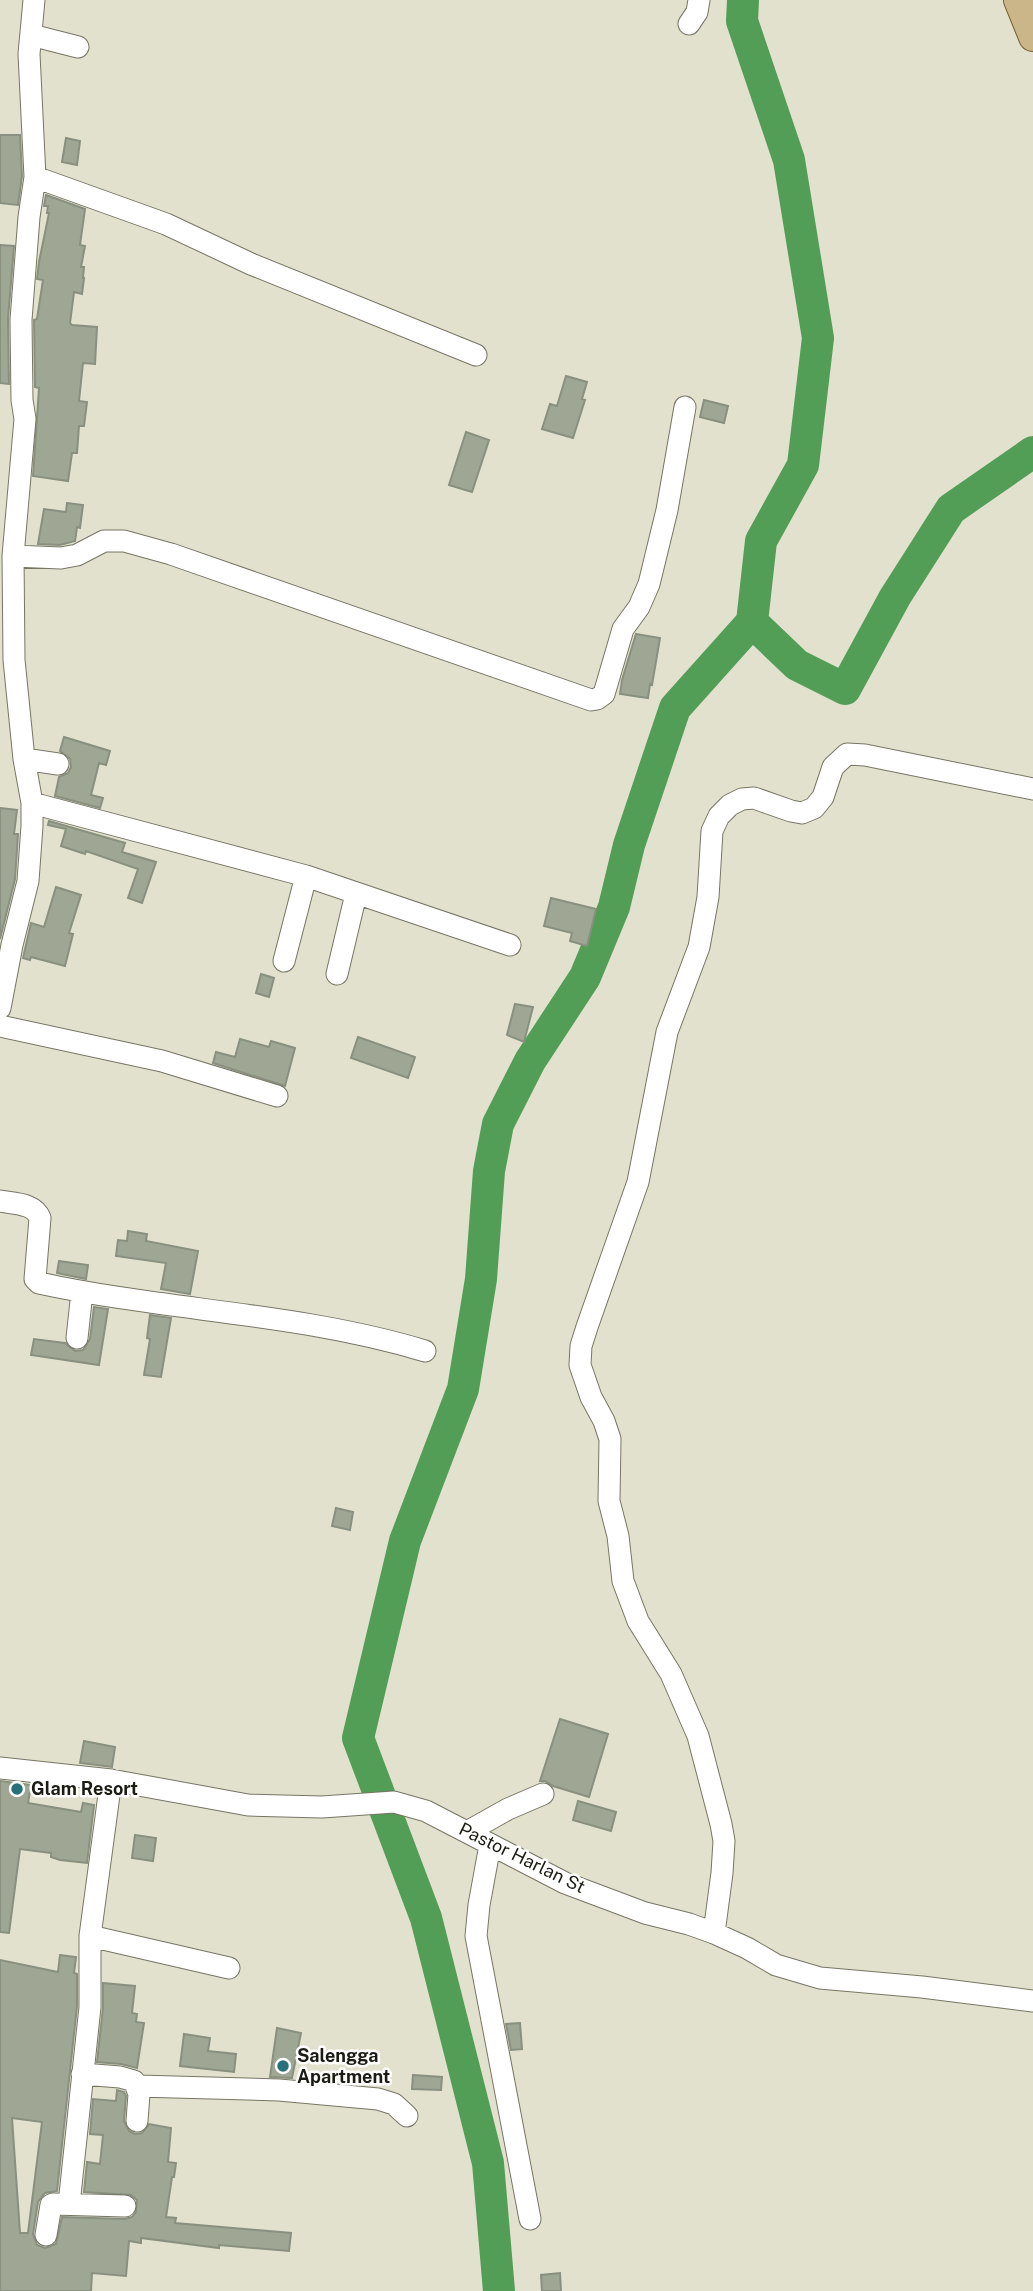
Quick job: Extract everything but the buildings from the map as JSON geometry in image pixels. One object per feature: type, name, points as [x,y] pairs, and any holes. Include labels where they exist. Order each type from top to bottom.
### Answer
[{"type":"main road","points":[[1017,0],[1033,37]]},
{"type":"street","points":[[0,1008],[28,881],[32,803],[24,759],[14,660],[13,556],[25,419],[22,400],[21,320],[35,177],[29,54],[34,0]]},
{"type":"street","points":[[689,24],[699,0]]},
{"type":"street","points":[[31,35],[78,47]]},
{"type":"street","points":[[35,177],[166,224],[251,264],[476,355]]},
{"type":"street","points":[[13,556],[61,558],[78,555],[104,541],[124,541],[171,554],[591,700],[597,699],[604,694],[623,629],[639,607],[649,584],[667,510],[685,407]]},
{"type":"street","points":[[714,1933],[722,1873],[724,1841],[721,1824],[698,1736],[671,1674],[638,1621],[623,1581],[618,1536],[608,1500],[610,1439],[580,1365],[581,1346],[587,1327],[638,1182],[667,1032],[699,947],[708,897],[712,831],[719,816],[742,799],[754,798],[803,813],[814,808],[823,797],[833,768],[847,754],[865,755],[1033,789]]},
{"type":"street","points":[[24,759],[58,764]]},
{"type":"street","points":[[32,803],[306,876],[510,945]]},
{"type":"street","points":[[284,961],[306,876]]},
{"type":"street","points":[[337,974],[356,894]]},
{"type":"street","points":[[0,1026],[162,1061],[277,1096]]},
{"type":"street","points":[[0,1201],[33,1207],[37,1211],[40,1218],[35,1279],[39,1283],[82,1292],[305,1325],[389,1341],[425,1351]]},
{"type":"street","points":[[77,1338],[82,1292]]},
{"type":"street","name":"Pastor Harlan St","points":[[0,1768],[111,1780],[248,1805],[322,1807],[394,1802],[426,1811],[565,1883],[645,1913],[714,1933],[776,1965],[820,1978],[1033,2001]]},
{"type":"street","points":[[68,2204],[90,2007],[90,1936],[111,1780]]},
{"type":"street","points":[[467,1832],[508,1809],[543,1794]]},
{"type":"street","points":[[490,1845],[476,1936],[530,2219]]},
{"type":"street","points":[[90,1936],[229,1968]]},
{"type":"street","points":[[82,2074],[134,2081],[139,2094],[137,2121]]},
{"type":"street","points":[[138,2087],[279,2090],[378,2099],[394,2104],[407,2116]]},
{"type":"street","points":[[46,2235],[51,2205],[125,2206]]},
{"type":"waterway","points":[[743,0],[742,21],[789,160],[818,338],[803,465],[761,541],[752,622],[797,665],[845,689],[895,597],[951,509],[1033,452]]},
{"type":"waterway","points":[[499,2291],[488,2163],[426,1918],[358,1738],[405,1541],[463,1389],[481,1279],[489,1171],[498,1124],[530,1061],[585,977],[614,907],[629,845],[675,708],[752,622]]},
{"type":"place","name":"Glam Resort","points":[[17,1789]]},
{"type":"place","name":"Salengga Apartment","points":[[283,2066]]}]
